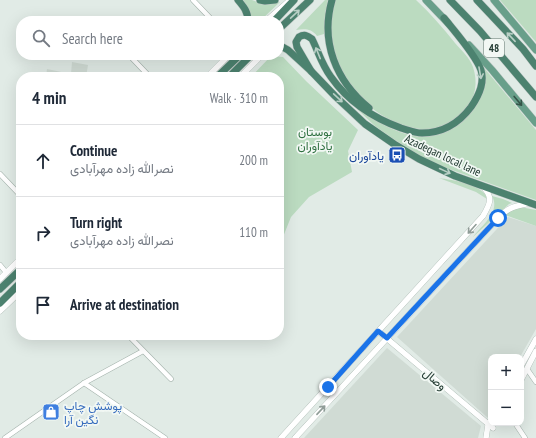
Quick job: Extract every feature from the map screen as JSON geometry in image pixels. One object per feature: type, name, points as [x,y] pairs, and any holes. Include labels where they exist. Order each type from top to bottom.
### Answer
[{"type":"highway","points":[[238,0],[246,10],[248,16]]},
{"type":"highway","points":[[260,0],[275,0]]},
{"type":"highway","points":[[279,16],[294,0]]},
{"type":"highway","points":[[284,24],[310,0]]},
{"type":"highway","points":[[332,0],[328,16],[328,36],[332,56],[343,80],[349,88],[382,120]]},
{"type":"highway","name":"48","points":[[450,0],[480,31],[536,97]]},
{"type":"highway","name":"48","points":[[477,0],[536,66]]},
{"type":"highway","points":[[311,70],[297,47],[296,42],[299,36],[304,34],[308,35],[312,39],[325,67],[339,87],[359,106],[372,115],[413,132],[422,133],[445,128],[460,120],[466,113],[477,98],[482,82],[481,71],[477,61],[444,18]]},
{"type":"highway","name":"Azadegan local lane","points":[[284,48],[311,70],[365,124],[394,144],[419,159],[455,176],[533,204]]},
{"type":"highway","points":[[222,72],[235,60]]},
{"type":"highway","points":[[234,72],[246,60]]},
{"type":"highway","points":[[0,290],[16,274]]},
{"type":"highway","points":[[0,303],[16,287]]},
{"type":"main road","points":[[426,0],[492,70],[536,123]]},
{"type":"main road","points":[[494,0],[536,50]]},
{"type":"street","points":[[193,0],[208,16]]},
{"type":"street","points":[[272,16],[290,0]]},
{"type":"street","points":[[133,60],[145,72]]},
{"type":"street","points":[[212,72],[224,60]]},
{"type":"street","points":[[245,72],[257,60]]},
{"type":"street","points":[[0,174],[16,191]]},
{"type":"street","points":[[281,438],[483,216],[490,204],[489,196],[486,190],[480,185]]},
{"type":"street","points":[[295,438],[505,210],[515,206],[533,204]]},
{"type":"street","points":[[0,279],[16,263]]},
{"type":"street","points":[[0,265],[5,271]]},
{"type":"street","points":[[0,312],[16,296]]},
{"type":"street","name":"وصال","points":[[378,331],[488,421]]},
{"type":"street","points":[[524,361],[536,339]]},
{"type":"street","points":[[133,340],[171,379]]},
{"type":"street","points":[[4,438],[84,383],[143,351]]},
{"type":"street","points":[[524,374],[536,351]]},
{"type":"street","points":[[527,369],[536,382]]},
{"type":"street","points":[[84,383],[165,438]]},
{"type":"street","points":[[487,436],[491,426]]},
{"type":"street","points":[[517,426],[525,438]]},
{"type":"shaded area","points":[[72,62],[88,65],[87,72],[71,72]]},
{"type":"shaded area","points":[[47,69],[61,72],[47,72]]},
{"type":"shaded area","points":[[508,217],[536,226],[536,329],[522,354],[488,354],[488,418],[397,337]]},
{"type":"shaded area","points":[[387,348],[481,426],[478,438],[304,438]]},
{"type":"green space","points":[[243,0],[252,0],[262,4],[280,2],[265,16],[250,16],[250,12]]},
{"type":"green space","points":[[325,0],[328,0],[325,14],[324,34],[317,36],[310,30],[296,30]]},
{"type":"green space","points":[[335,0],[416,0],[441,26],[472,64],[476,84],[472,100],[465,110],[451,122],[440,127],[428,129],[402,125],[378,112],[368,104],[359,96],[349,83],[336,60],[330,34]]},
{"type":"green space","points":[[500,0],[536,0],[536,42]]},
{"type":"green space","name":"بوستان یادآوران","points":[[284,58],[358,130],[348,151],[352,172],[309,197],[291,217],[284,234],[284,72],[256,72],[267,60],[284,60]]},
{"type":"green space","points":[[485,69],[536,130],[536,200],[438,165],[422,157],[375,126],[343,96],[370,116],[392,129],[410,135],[429,136],[448,131],[457,126],[471,112],[485,77]]},
{"type":"green space","points":[[439,178],[474,186],[485,194],[487,199],[476,192]]},
{"type":"green space","points":[[492,196],[512,203],[509,204],[473,237],[492,213],[494,202]]},
{"type":"green space","points":[[520,207],[536,210],[536,226],[505,215],[508,212]]},
{"type":"place","name":"یادآوران","points":[[397,155]]},
{"type":"place","name":"پوشش چاپ نگین آرا","points":[[51,412]]},
{"type":"route","points":[[328,387],[378,331],[387,338],[498,218]]}]
